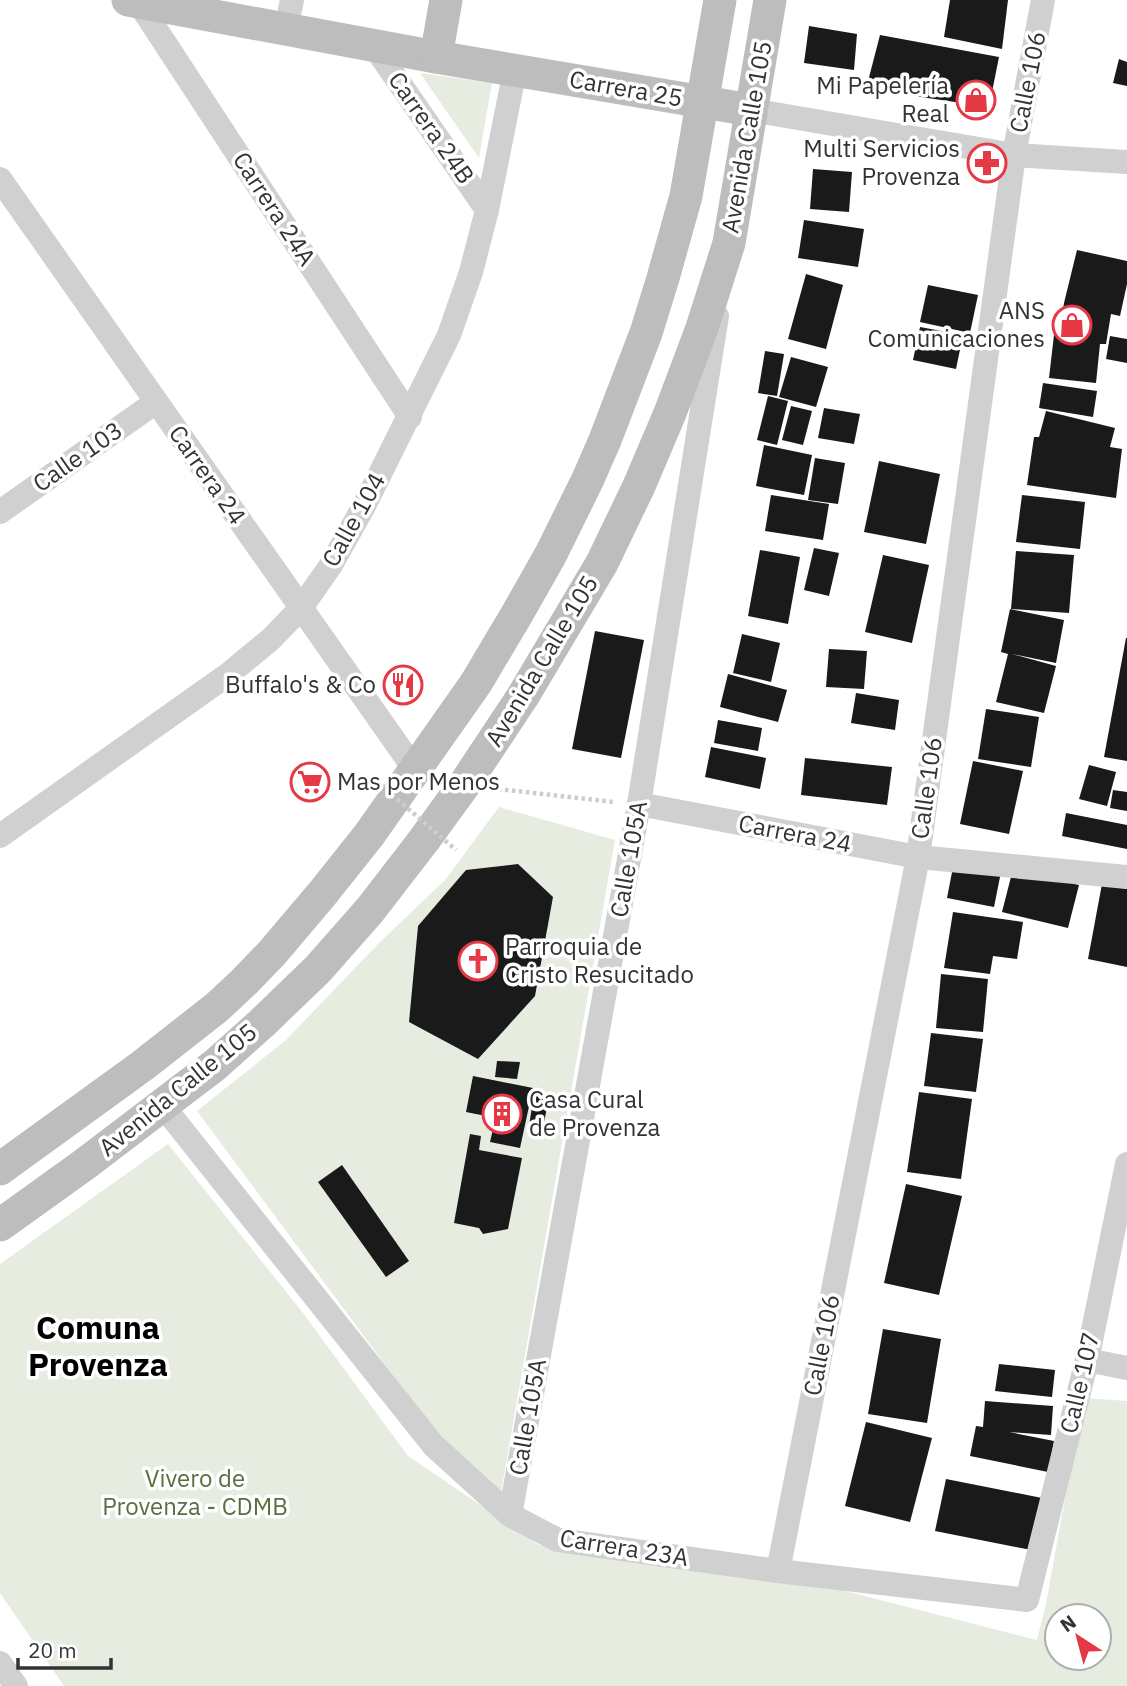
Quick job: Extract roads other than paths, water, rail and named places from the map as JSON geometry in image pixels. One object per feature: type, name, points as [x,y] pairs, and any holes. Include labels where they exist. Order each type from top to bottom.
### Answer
[{"type":"main road","points":[[436,57],[446,0]]},
{"type":"main road","name":"Avenida Calle 105","points":[[0,1169],[142,1066],[216,1008],[244,982],[272,953],[369,835],[476,683],[551,554],[605,440],[646,333],[686,196],[720,0]]},
{"type":"main road","name":"Avenida Calle 105","points":[[0,1225],[215,1065],[318,969],[370,910],[464,785],[523,696],[607,552],[639,486],[702,328],[729,243],[770,0]]},
{"type":"main road","name":"Carrera 25","points":[[133,1],[289,15],[374,46],[751,110]]},
{"type":"street","name":"Calle 106","points":[[778,1571],[918,857],[1014,155],[1044,0]]},
{"type":"street","name":"Carrera 24A","points":[[133,1],[410,417]]},
{"type":"street","name":"Carrera 24B","points":[[374,46],[487,210]]},
{"type":"street","name":"Calle 104","points":[[0,835],[230,673],[271,639],[301,608],[331,565],[410,417],[449,335],[471,272],[487,210],[515,71]]},
{"type":"street","name":"Carrera 25","points":[[751,110],[1014,155],[1127,162]]},
{"type":"street","name":"Carrera 24","points":[[1,182],[415,770]]},
{"type":"street","name":"Calle 105A","points":[[510,1515],[639,804],[729,243]]},
{"type":"street","name":"Calle 103","points":[[0,512],[156,402]]},
{"type":"street","name":"Carrera 24","points":[[639,804],[918,857],[1127,877]]},
{"type":"street","name":"Carrera 23A","points":[[163,1106],[434,1447],[510,1515],[558,1540],[778,1571],[1027,1600]]},
{"type":"street","name":"Calle 107","points":[[1027,1600],[1087,1360],[1126,1176]]},
{"type":"street","points":[[1087,1360],[1127,1368]]},
{"type":"street","points":[[0,1663],[16,1686]]},
{"type":"place","name":"Mi Papelería Real","points":[[976,100]]},
{"type":"place","name":"Multi Servicios Provenza","points":[[987,163]]},
{"type":"place","name":"ANS Comunicaciones","points":[[1072,325]]},
{"type":"place","name":"Buffalo's & Co","points":[[403,685]]},
{"type":"place","name":"Mas por Menos","points":[[310,782]]},
{"type":"place","name":"Parroquia de Cristo Resucitado","points":[[478,961]]},
{"type":"place","name":"Casa Cural de Provenza","points":[[502,1114]]},
{"type":"district","name":"Comuna Provenza","points":[[98,1346]]},
{"type":"park label","name":"Vivero de Provenza - CDMB","points":[[195,1493]]}]
